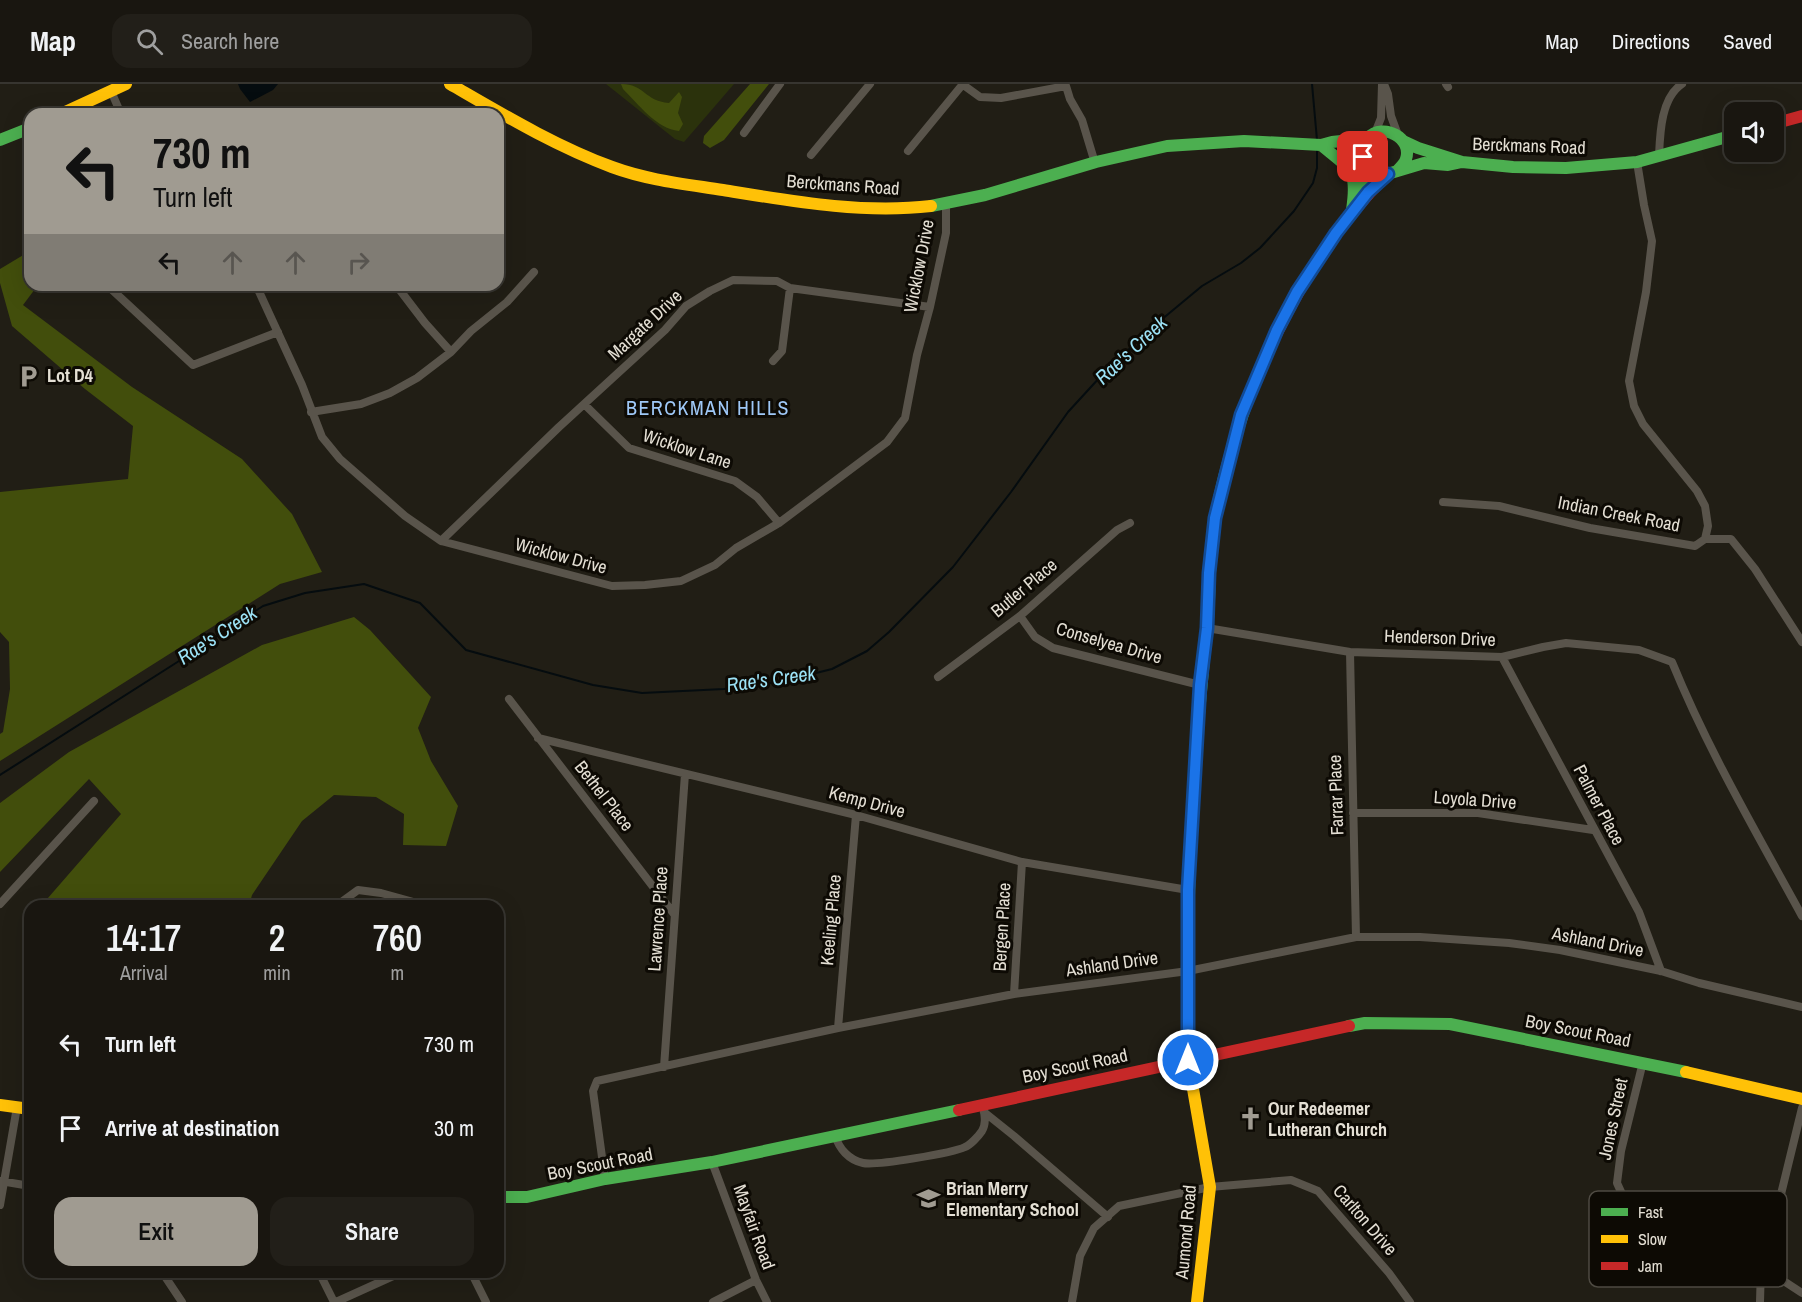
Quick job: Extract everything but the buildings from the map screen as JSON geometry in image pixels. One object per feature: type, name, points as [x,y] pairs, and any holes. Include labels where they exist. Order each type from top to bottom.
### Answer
[{"type":"street","points":[[74,108],[126,84]]},
{"type":"street","name":"Berckmans Road","points":[[450,84],[493,108]]},
{"type":"street","points":[[744,133],[780,84]]},
{"type":"street","points":[[811,155],[870,84]]},
{"type":"street","points":[[908,151],[962,84],[980,97],[1001,98],[1066,85],[1070,99],[1082,120],[1095,163]]},
{"type":"street","points":[[1352,211],[1363,188],[1365,163],[1363,149],[1381,118],[1383,84]]},
{"type":"street","points":[[1352,211],[1376,184],[1406,160],[1407,153],[1391,116],[1388,94],[1383,84]]},
{"type":"street","points":[[1659,156],[1660,130],[1667,104],[1682,84]]},
{"type":"street","points":[[111,91],[118,108]]},
{"type":"street","name":"Berckmans Road","points":[[504,114],[564,147],[600,163],[631,173],[693,186],[838,207],[886,209],[946,204],[986,196],[1095,163],[1167,147],[1206,142],[1279,142],[1324,148],[1353,155],[1365,163]]},
{"type":"street","points":[[1784,121],[1802,116]]},
{"type":"street","points":[[0,140],[24,130]]},
{"type":"street","points":[[1372,136],[1384,131],[1400,138]]},
{"type":"street","name":"Berckmans Road","points":[[1324,148],[1329,141],[1348,142],[1372,136]]},
{"type":"street","name":"Berckmans Road","points":[[1400,138],[1424,151],[1450,156],[1462,162]]},
{"type":"street","name":"Berckmans Road","points":[[1392,173],[1424,163],[1448,165],[1462,162],[1513,167],[1566,168],[1637,162],[1724,138]]},
{"type":"street","points":[[1324,148],[1346,163],[1354,176],[1355,191],[1352,211]]},
{"type":"street","name":"Indian Creek Road","points":[[1443,502],[1499,506],[1590,528],[1695,546],[1705,539],[1708,526],[1705,506],[1697,491],[1643,424],[1634,405],[1629,381],[1646,292],[1652,240],[1637,162]]},
{"type":"street","points":[[1365,163],[1377,174],[1392,173]]},
{"type":"street","name":"Wicklow Drive","points":[[259,291],[302,385],[322,437],[340,459],[405,516],[441,541],[612,586],[645,585],[681,580],[715,565],[736,548],[779,523],[887,442],[905,418],[917,355],[946,233],[946,204]]},
{"type":"street","name":"Aumond Road","points":[[1197,1302],[1210,1187],[1188,1060],[1188,890],[1200,685],[1207,628],[1209,573],[1215,518],[1241,415],[1277,330],[1297,292],[1352,211]]},
{"type":"street","points":[[311,412],[361,404],[390,393],[417,378],[451,352],[471,331],[507,302],[534,272]]},
{"type":"street","name":"Margate Drive","points":[[441,541],[559,427],[665,330],[686,306],[710,291],[733,280],[777,281],[790,288],[930,307]]},
{"type":"street","points":[[773,361],[782,351],[790,288]]},
{"type":"street","points":[[113,291],[193,365],[278,332]]},
{"type":"street","points":[[401,291],[451,352]]},
{"type":"street","name":"Wicklow Lane","points":[[585,405],[629,448],[735,481],[757,497],[779,523]]},
{"type":"street","name":"Butler Place","points":[[938,677],[1020,616],[1117,530],[1130,523]]},
{"type":"street","points":[[1705,539],[1731,539],[1761,579],[1802,642]]},
{"type":"street","name":"Conselyea Drive","points":[[1020,616],[1035,637],[1053,648],[1200,685]]},
{"type":"street","name":"Henderson Drive","points":[[1207,628],[1350,652],[1502,657],[1566,643],[1639,650],[1672,662],[1686,696],[1737,798],[1802,916]]},
{"type":"street","name":"Farrar Place","points":[[1350,652],[1356,937]]},
{"type":"street","name":"Palmer Place","points":[[1502,657],[1639,912],[1660,971]]},
{"type":"street","name":"Bethel Place","points":[[509,699],[674,914]]},
{"type":"street","name":"Kemp Drive","points":[[538,738],[856,815],[1022,862],[1188,890]]},
{"type":"street","name":"Lawrence Place","points":[[664,1067],[685,774]]},
{"type":"street","points":[[0,904],[94,801]]},
{"type":"street","name":"Loyola Drive","points":[[1353,813],[1478,813],[1593,830]]},
{"type":"street","name":"Keeling Place","points":[[838,1028],[856,815]]},
{"type":"street","name":"Bergen Place","points":[[1014,994],[1022,862]]},
{"type":"street","points":[[344,900],[358,890],[406,900]]},
{"type":"street","name":"Ashland Drive","points":[[605,1179],[593,1091],[597,1081],[838,1028],[1014,994],[1188,971],[1356,937],[1420,937],[1509,943],[1560,950],[1660,971],[1699,983],[1802,1007]]},
{"type":"street","name":"Boy Scout Road","points":[[504,1197],[527,1197],[605,1179],[712,1162],[835,1135],[983,1108],[1188,1060],[1365,1023],[1450,1024],[1643,1062],[1802,1099]]},
{"type":"street","name":"Jones Street","points":[[1621,1191],[1617,1183],[1621,1151],[1643,1062]]},
{"type":"street","points":[[0,1105],[24,1108]]},
{"type":"street","points":[[0,1205],[2,1181],[17,1107]]},
{"type":"street","points":[[835,1135],[838,1145],[848,1157],[864,1164],[882,1164],[965,1147],[982,1131],[985,1125],[983,1108]]},
{"type":"street","points":[[983,1108],[1108,1217]]},
{"type":"street","points":[[1782,1191],[1802,1108]]},
{"type":"street","name":"Mayfair Road","points":[[712,1162],[756,1280],[767,1302]]},
{"type":"street","name":"Carlton Drive","points":[[1072,1302],[1080,1256],[1094,1228],[1119,1206],[1210,1187],[1291,1180],[1318,1191],[1410,1302]]},
{"type":"street","points":[[2,1181],[24,1185]]},
{"type":"street","points":[[166,1278],[182,1302]]},
{"type":"street","points":[[322,1278],[335,1302],[389,1278]]},
{"type":"street","points":[[474,1278],[486,1302]]},
{"type":"street","points":[[713,1302],[756,1280]]},
{"type":"street","points":[[1787,1283],[1802,1293]]},
{"type":"street","points":[[1760,1287],[1760,1302]]},
{"type":"green space","points":[[606,84],[734,84],[684,142],[675,139]]},
{"type":"green space","points":[[621,84],[635,87],[661,102],[669,103],[679,92],[682,97],[678,113],[683,124],[679,131],[656,121],[623,89]]},
{"type":"green space","points":[[750,84],[769,84],[724,140],[710,148],[703,143],[704,136]]},
{"type":"green space","points":[[24,255],[24,291],[34,291],[23,305],[132,387],[242,459],[292,514],[322,572],[280,584],[0,761],[0,734],[3,732],[10,689],[9,642],[0,632],[0,492],[128,479],[133,426],[85,389],[12,326],[0,283],[0,269]]},
{"type":"green space","points":[[354,617],[370,630],[431,697],[418,728],[431,761],[458,806],[446,846],[403,845],[404,814],[376,797],[334,795],[302,821],[251,900],[46,900],[121,814],[89,779],[0,872],[0,803],[69,752],[262,645]]},
{"type":"shaded area","points":[[238,84],[278,84],[273,90],[250,102]]},
{"type":"waterway","name":"Rae's Creek","points":[[1312,84],[1317,140]]},
{"type":"waterway","name":"Rae's Creek","points":[[0,775],[263,606],[305,593],[364,584],[420,603],[466,650],[593,685],[642,693],[724,689],[784,681],[832,669],[867,651],[953,567],[1011,492],[1068,412],[1101,376],[1149,330],[1202,286],[1241,263],[1260,248],[1294,211],[1313,183],[1317,168],[1317,148]]},
{"type":"traffic: fast","points":[[0,140],[24,130]]},
{"type":"traffic: fast","points":[[1397,171],[1405,161],[1407,151],[1405,145],[1401,139],[1388,132],[1374,133],[1368,138],[1363,157],[1371,170],[1384,175],[1424,163],[1448,165],[1462,162],[1513,167],[1566,168],[1637,162],[1724,138]]},
{"type":"traffic: fast","points":[[931,206],[985,195],[1096,162],[1167,146],[1244,141],[1321,145],[1369,138]]},
{"type":"traffic: fast","points":[[1403,141],[1462,162]]},
{"type":"traffic: fast","points":[[1321,145],[1346,166],[1353,178],[1352,210]]},
{"type":"traffic: fast","points":[[1358,200],[1363,188],[1366,164]]},
{"type":"traffic: fast","points":[[1188,966],[1193,798],[1213,531],[1233,444],[1258,374]]},
{"type":"traffic: fast","points":[[1349,1026],[1365,1023],[1450,1024],[1686,1072]]},
{"type":"traffic: fast","points":[[504,1197],[527,1197],[605,1179],[712,1162],[959,1110]]},
{"type":"traffic: slow","points":[[74,108],[126,84]]},
{"type":"traffic: slow","points":[[450,84],[492,108]]},
{"type":"traffic: slow","points":[[504,115],[591,159],[639,175],[680,184],[826,205],[879,208],[931,206]]},
{"type":"traffic: slow","points":[[1188,966],[1188,1060],[1210,1187],[1197,1302]]},
{"type":"traffic: slow","points":[[1686,1072],[1802,1099]]},
{"type":"traffic: slow","points":[[0,1105],[24,1108]]},
{"type":"traffic: jam","points":[[1784,121],[1802,116]]},
{"type":"traffic: jam","points":[[1258,374],[1270,346],[1313,267],[1348,218],[1388,174]]},
{"type":"traffic: jam","points":[[959,1110],[1349,1026]]},
{"type":"place","name":"Lot D4","points":[[29,376]]},
{"type":"place","name":"Our Redeemer Lutheran Church","points":[[1250,1119]]},
{"type":"place","name":"Brian Merry Elementary School","points":[[928,1199]]},
{"type":"district","name":"BERCKMAN HILLS","points":[[708,408]]},
{"type":"route","points":[[1188,1060],[1188,890],[1200,685],[1207,628],[1209,573],[1215,518],[1241,415],[1277,330],[1297,292],[1336,233],[1368,192],[1388,174],[1377,174],[1371,170],[1363,157]]}]
